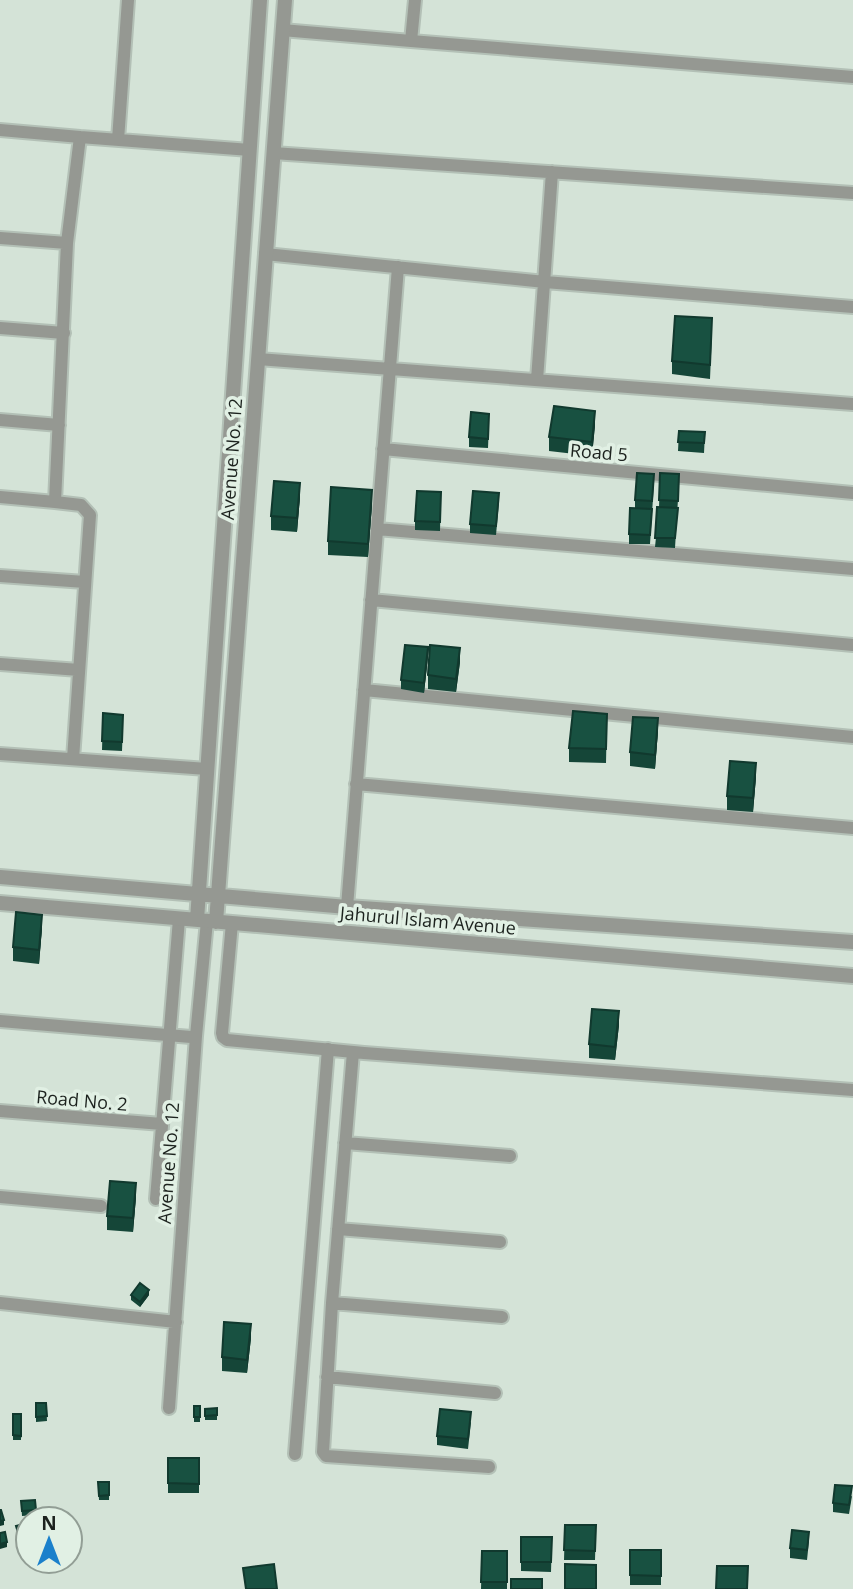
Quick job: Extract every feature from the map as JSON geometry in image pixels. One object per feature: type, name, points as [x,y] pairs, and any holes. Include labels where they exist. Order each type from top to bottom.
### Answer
[{"type":"street","points":[[118,140],[128,0]]},
{"type":"street","name":"Avenue No. 12","points":[[206,921],[199,895],[260,0]]},
{"type":"street","name":"Avenue No. 12","points":[[169,1408],[206,921],[217,896],[285,0]]},
{"type":"street","points":[[411,41],[415,0]]},
{"type":"street","points":[[282,30],[853,78]]},
{"type":"street","points":[[0,130],[250,150]]},
{"type":"street","points":[[55,502],[67,243],[80,137]]},
{"type":"street","points":[[273,153],[853,193]]},
{"type":"street","points":[[537,380],[552,172]]},
{"type":"street","points":[[0,238],[67,243]]},
{"type":"street","points":[[265,254],[545,282],[853,307]]},
{"type":"street","points":[[347,907],[398,267]]},
{"type":"street","points":[[0,328],[64,333]]},
{"type":"street","points":[[258,359],[853,404]]},
{"type":"street","points":[[0,421],[60,425]]},
{"type":"street","name":"Road 5","points":[[383,449],[853,493]]},
{"type":"street","points":[[0,497],[81,505],[90,515],[73,759]]},
{"type":"street","points":[[377,529],[853,569]]},
{"type":"street","points":[[0,576],[85,582]]},
{"type":"street","points":[[371,600],[853,645]]},
{"type":"street","points":[[0,664],[79,670]]},
{"type":"street","points":[[364,690],[853,737]]},
{"type":"street","points":[[0,754],[207,769]]},
{"type":"street","points":[[356,784],[853,828]]},
{"type":"street","name":"Jahurul Islam Avenue","points":[[0,877],[347,907],[853,942]]},
{"type":"street","name":"Jahurul Islam Avenue","points":[[0,903],[853,976]]},
{"type":"street","name":"Avenue No. 12","points":[[156,1199],[179,919]]},
{"type":"street","points":[[232,923],[222,1033],[227,1040],[853,1090]]},
{"type":"street","points":[[0,1021],[191,1038],[196,1036]]},
{"type":"street","points":[[295,1454],[328,1049]]},
{"type":"street","points":[[353,1052],[322,1448],[326,1456],[489,1467]]},
{"type":"street","name":"Road No. 2","points":[[0,1111],[162,1124]]},
{"type":"street","points":[[345,1143],[510,1156]]},
{"type":"street","points":[[0,1197],[101,1206]]},
{"type":"street","points":[[338,1229],[500,1242]]},
{"type":"street","points":[[0,1303],[176,1322]]},
{"type":"street","points":[[332,1303],[502,1317]]},
{"type":"street","points":[[327,1377],[495,1394]]},
{"type":"building","points":[[675,316],[712,318],[710,365],[672,361]]},
{"type":"building","points":[[554,406],[595,411],[592,442],[549,437]]},
{"type":"building","points":[[471,412],[489,414],[488,439],[469,437]]},
{"type":"building","points":[[679,431],[705,432],[704,443],[678,442]]},
{"type":"building","points":[[637,473],[654,474],[652,501],[635,500]]},
{"type":"building","points":[[660,473],[679,474],[678,501],[659,500]]},
{"type":"building","points":[[274,481],[300,483],[297,518],[271,516]]},
{"type":"building","points":[[331,487],[372,490],[368,544],[328,541]]},
{"type":"building","points":[[417,491],[441,492],[440,522],[415,521]]},
{"type":"building","points":[[473,491],[499,493],[496,526],[470,524]]},
{"type":"building","points":[[657,507],[678,508],[675,538],[655,538]]},
{"type":"building","points":[[630,508],[652,509],[650,535],[629,534]]},
{"type":"building","points":[[405,645],[428,647],[424,683],[401,680]]},
{"type":"building","points":[[430,645],[460,648],[456,679],[428,675]]},
{"type":"building","points":[[573,711],[607,714],[606,749],[569,748]]},
{"type":"building","points":[[103,713],[123,715],[122,742],[102,741]]},
{"type":"building","points":[[633,717],[658,718],[655,755],[630,752]]},
{"type":"building","points":[[730,761],[756,763],[753,798],[727,796]]},
{"type":"building","points":[[16,912],[42,915],[39,950],[13,947]]},
{"type":"building","points":[[592,1009],[619,1011],[615,1047],[589,1044]]},
{"type":"building","points":[[110,1181],[136,1183],[133,1218],[107,1216]]},
{"type":"building","points":[[140,1283],[149,1290],[140,1302],[131,1295]]},
{"type":"building","points":[[224,1322],[251,1324],[247,1360],[222,1357]]},
{"type":"building","points":[[36,1403],[46,1403],[47,1416],[36,1417]]},
{"type":"building","points":[[194,1406],[200,1406],[200,1417],[194,1417]]},
{"type":"building","points":[[217,1408],[217,1415],[205,1416],[205,1409]]},
{"type":"building","points":[[440,1409],[471,1412],[468,1439],[437,1436]]},
{"type":"building","points":[[13,1414],[21,1414],[21,1436],[13,1435]]},
{"type":"building","points":[[168,1458],[199,1458],[199,1484],[168,1483]]},
{"type":"building","points":[[98,1482],[109,1482],[109,1495],[99,1496]]},
{"type":"building","points":[[835,1485],[852,1486],[849,1505],[833,1503]]},
{"type":"building","points":[[35,1500],[36,1505],[21,1505],[21,1501]]},
{"type":"building","points":[[565,1525],[596,1525],[595,1551],[564,1550]]},
{"type":"building","points":[[792,1530],[809,1532],[807,1550],[790,1548]]},
{"type":"building","points":[[5,1532],[7,1542],[0,1544],[0,1533]]},
{"type":"building","points":[[521,1537],[552,1537],[551,1562],[521,1562]]},
{"type":"building","points":[[630,1550],[661,1550],[661,1576],[630,1575]]},
{"type":"building","points":[[482,1551],[507,1551],[507,1582],[481,1582]]},
{"type":"building","points":[[274,1564],[277,1589],[246,1589],[243,1568]]},
{"type":"building","points":[[565,1564],[596,1565],[596,1589],[565,1589]]},
{"type":"building","points":[[717,1566],[748,1566],[747,1589],[716,1589]]},
{"type":"building","points":[[511,1579],[542,1579],[542,1589],[511,1589]]}]
